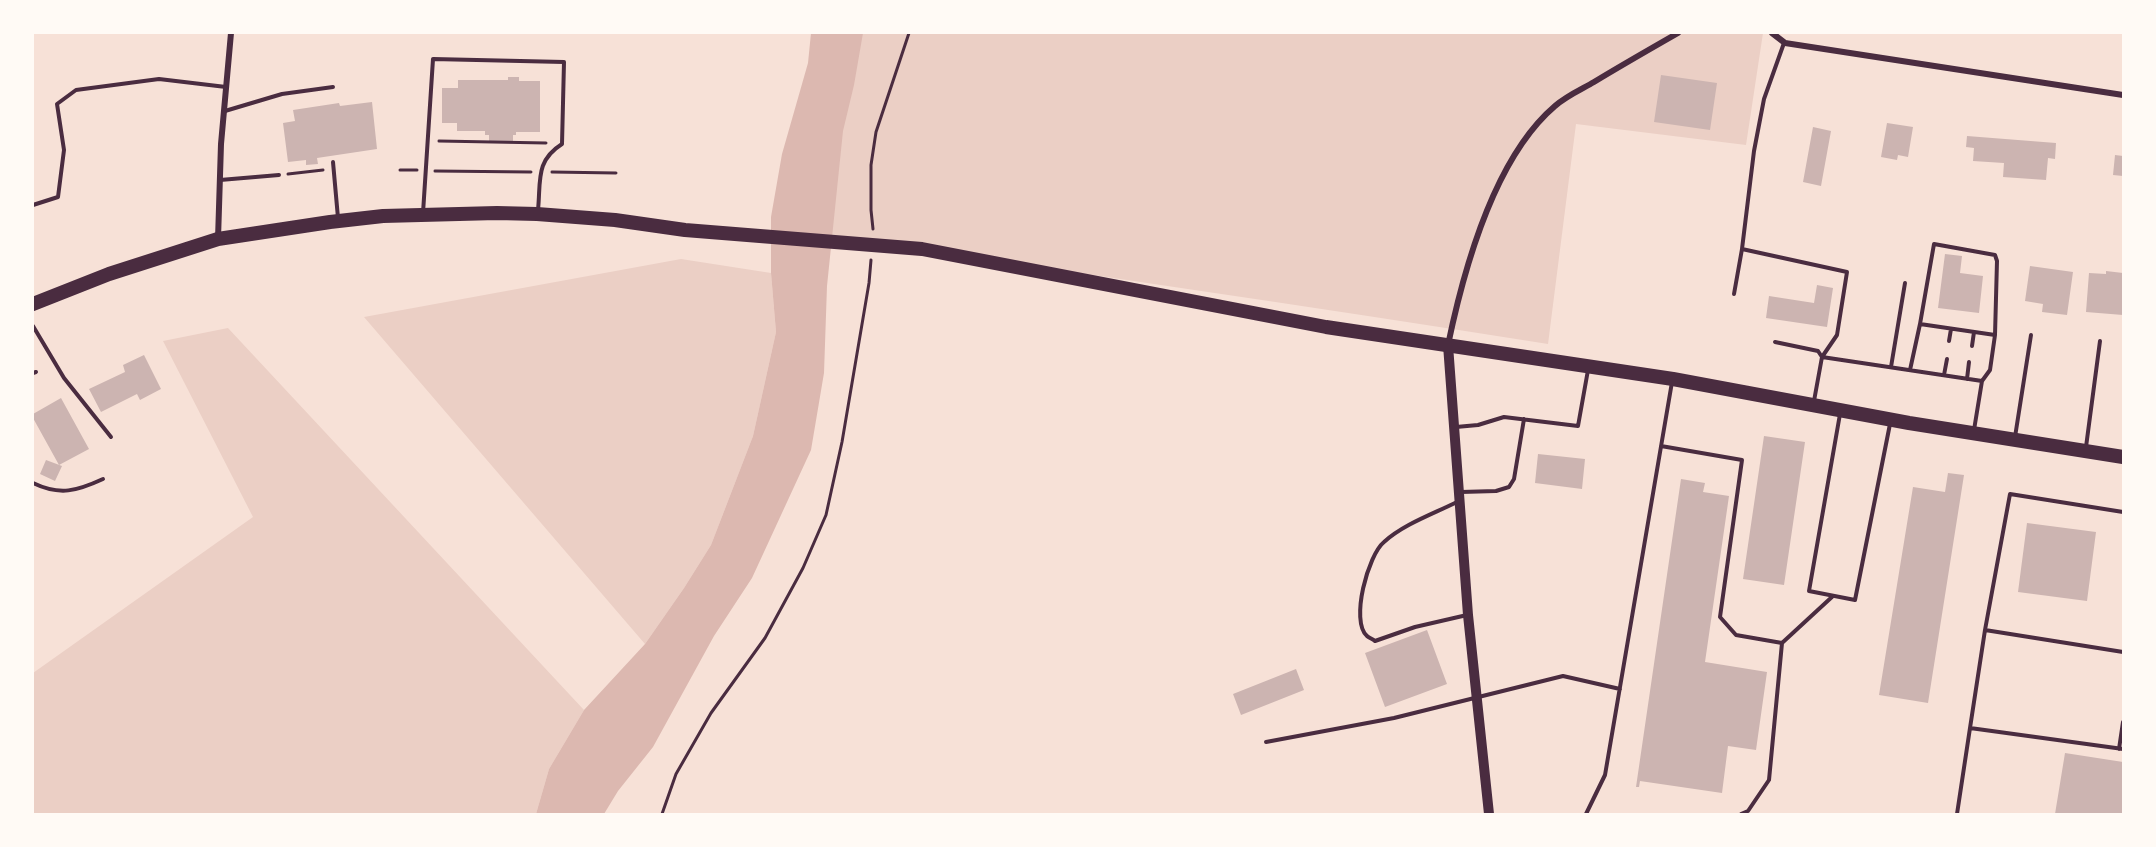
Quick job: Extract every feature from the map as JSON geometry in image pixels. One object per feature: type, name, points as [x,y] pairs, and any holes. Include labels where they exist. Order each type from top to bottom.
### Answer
[{"type":"main road","points":[[33,304],[109,274],[218,239],[338,221],[423,214],[537,214],[615,220],[685,230],[922,249],[1326,327],[1673,379],[1973,435],[2123,457]]},
{"type":"street","points":[[218,239],[224,111],[231,33]]},
{"type":"street","points":[[1489,814],[1468,615],[1453,427],[1448,345],[1455,309],[1496,187],[1516,152],[1536,124],[1557,104],[1678,33]]},
{"type":"street","points":[[1772,33],[1785,43],[2123,95]]},
{"type":"lane","points":[[1734,294],[1754,151],[1764,99],[1785,43]]},
{"type":"lane","points":[[423,214],[433,59],[564,62],[562,144],[545,158],[537,214]]},
{"type":"lane","points":[[33,205],[58,197],[64,150],[57,104],[76,90],[159,79],[226,87]]},
{"type":"lane","points":[[224,111],[282,94],[333,87]]},
{"type":"lane","points":[[333,162],[338,221]]},
{"type":"lane","points":[[220,180],[279,175]]},
{"type":"lane","points":[[1910,370],[1934,244],[1995,255],[1997,261],[1995,335],[1990,370],[1982,381],[1973,435]]},
{"type":"lane","points":[[1742,249],[1847,272],[1837,336],[1822,357],[1813,405]]},
{"type":"lane","points":[[1891,367],[1905,283]]},
{"type":"lane","points":[[1920,324],[1995,335]]},
{"type":"lane","points":[[33,326],[64,378],[111,438]]},
{"type":"lane","points":[[1949,341],[1951,329]]},
{"type":"lane","points":[[1972,346],[1974,332]]},
{"type":"lane","points":[[2015,441],[2031,335]]},
{"type":"lane","points":[[2085,452],[2100,341]]},
{"type":"lane","points":[[1775,342],[1818,351],[1822,357],[1982,381]]},
{"type":"lane","points":[[1944,375],[1947,358]]},
{"type":"lane","points":[[1967,379],[1969,362]]},
{"type":"lane","points":[[1453,427],[1478,425],[1504,417],[1578,426],[1588,366]]},
{"type":"lane","points":[[1586,814],[1605,775],[1673,379]]},
{"type":"lane","points":[[1841,410],[1809,591],[1833,596],[1855,600],[1890,420]]},
{"type":"lane","points":[[1468,615],[1415,627],[1376,640],[1366,636],[1361,622],[1360,598],[1372,560],[1382,543],[1458,497],[1509,488],[1514,479],[1524,419]]},
{"type":"lane","points":[[1661,446],[1742,460],[1720,617],[1736,635],[1782,644]]},
{"type":"lane","points":[[33,483],[56,492],[81,489],[103,479]]},
{"type":"lane","points":[[1957,814],[1985,630],[2010,494],[2123,512]]},
{"type":"lane","points":[[1741,814],[1748,811],[1769,780],[1782,644],[1833,596]]},
{"type":"lane","points":[[1985,630],[2123,652]]},
{"type":"lane","points":[[1266,742],[1394,717],[1563,676],[1620,689]]},
{"type":"lane","points":[[1970,728],[2121,749],[2123,722]]},
{"type":"path","points":[[874,238],[871,210],[871,165],[876,132],[909,33]]},
{"type":"path","points":[[428,140],[562,144]]},
{"type":"path","points":[[279,175],[334,169]]},
{"type":"path","points":[[400,170],[616,173]]},
{"type":"path","points":[[662,814],[676,774],[711,713],[765,638],[803,568],[826,514],[842,442],[869,283],[871,257]]},
{"type":"shaded area","points":[[811,33],[863,33],[843,131],[827,286],[824,373],[811,450],[752,578],[714,636],[653,747],[618,791],[604,814],[536,814],[549,769],[584,710],[645,644],[711,545],[753,436],[776,332],[771,273],[771,217],[782,154],[808,63]]},
{"type":"shaded area","points":[[844,33],[1763,33],[1746,145],[1576,124],[1548,344],[820,233]]},
{"type":"shaded area","points":[[681,259],[771,273],[776,332],[753,436],[711,545],[645,644],[364,317]]},
{"type":"shaded area","points":[[228,328],[584,710],[549,769],[536,814],[33,814],[33,673],[253,517],[163,341]]},
{"type":"building","points":[[1661,75],[1717,83],[1710,130],[1654,122]]},
{"type":"building","points":[[508,77],[519,77],[519,81],[540,81],[540,132],[516,132],[516,135],[513,135],[513,141],[489,141],[489,135],[485,135],[485,131],[457,131],[457,123],[442,123],[442,88],[458,88],[458,80],[508,80]]},
{"type":"building","points":[[372,102],[377,149],[317,158],[318,164],[306,165],[306,160],[288,162],[283,123],[295,121],[293,110],[339,103],[340,106]]},
{"type":"building","points":[[1887,123],[1913,127],[1908,157],[1898,155],[1897,160],[1881,157]]},
{"type":"building","points":[[1813,127],[1831,131],[1821,186],[1803,182]]},
{"type":"building","points":[[1967,136],[2056,143],[2055,159],[2048,158],[2046,180],[2003,177],[2004,163],[1973,161],[1974,148],[1966,147]]},
{"type":"building","points":[[2115,155],[2123,156],[2123,176],[2113,175]]},
{"type":"building","points":[[1945,254],[1962,256],[1960,273],[1983,276],[1979,313],[1938,308]]},
{"type":"building","points":[[2030,266],[2073,272],[2067,315],[2042,312],[2043,304],[2025,301]]},
{"type":"building","points":[[2106,271],[2123,273],[2123,315],[2086,312],[2089,273],[2106,274]]},
{"type":"building","points":[[1817,285],[1833,288],[1827,327],[1766,318],[1769,296],[1814,303]]},
{"type":"building","points":[[144,355],[161,389],[140,400],[137,394],[101,412],[89,389],[125,372],[123,365]]},
{"type":"building","points":[[61,398],[89,449],[59,465],[33,418],[33,414]]},
{"type":"building","points":[[1764,436],[1805,442],[1784,585],[1743,579]]},
{"type":"building","points":[[1538,454],[1585,459],[1582,489],[1535,483]]},
{"type":"building","points":[[46,460],[62,466],[55,481],[40,474]]},
{"type":"building","points":[[1948,473],[1964,475],[1928,703],[1879,695],[1913,487],[1945,492]]},
{"type":"building","points":[[1681,479],[1705,483],[1703,492],[1729,496],[1705,662],[1767,672],[1756,750],[1728,746],[1722,793],[1640,781],[1639,787],[1636,787]]},
{"type":"building","points":[[2027,523],[2096,532],[2087,601],[2018,592]]},
{"type":"building","points":[[1427,630],[1447,684],[1385,707],[1365,653]]},
{"type":"building","points":[[1296,669],[1304,690],[1241,715],[1233,694]]},
{"type":"building","points":[[2065,753],[2123,762],[2123,814],[2055,814]]}]
